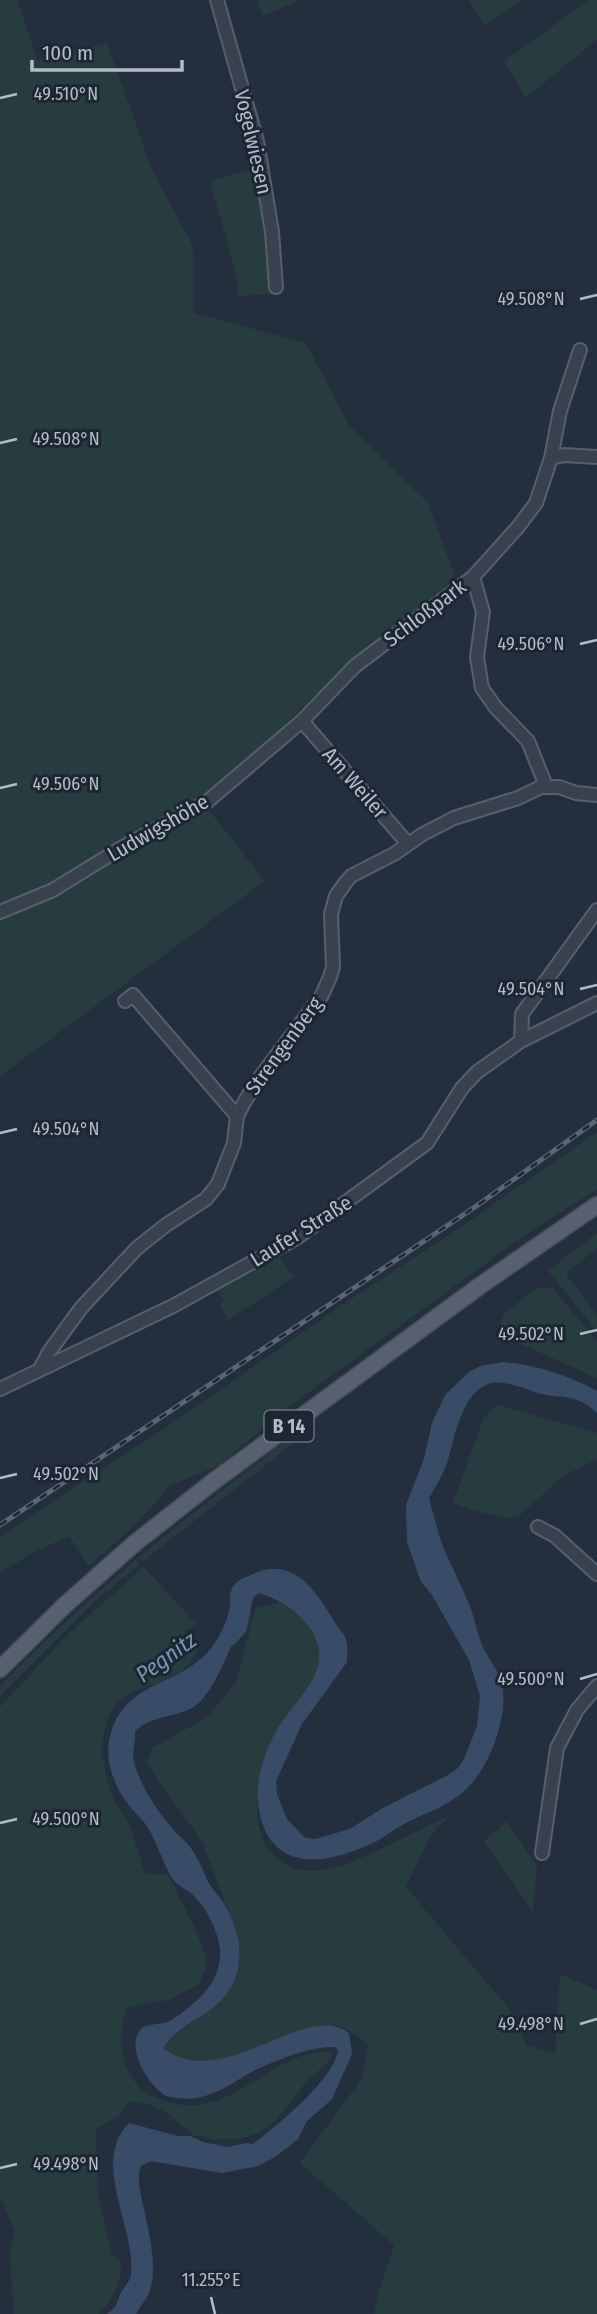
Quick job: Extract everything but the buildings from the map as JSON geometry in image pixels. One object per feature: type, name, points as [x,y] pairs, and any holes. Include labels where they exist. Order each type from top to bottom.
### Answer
[{"type":"main road","name":"B 14","points":[[0,1669],[75,1596],[214,1481],[481,1285],[597,1205]]},
{"type":"street","name":"Vogelwiesen","points":[[217,0],[257,141],[272,232],[276,287]]},
{"type":"street","points":[[473,577],[536,503],[551,458],[560,411],[580,350]]},
{"type":"street","points":[[551,458],[564,455],[597,457]]},
{"type":"street","name":"Schloßpark","points":[[302,721],[355,666],[473,577],[483,612],[477,657],[482,688],[496,708],[528,741],[546,786]]},
{"type":"street","name":"Am Weiler","points":[[302,721],[408,844]]},
{"type":"street","name":"Ludwigshöhe","points":[[0,912],[53,890],[121,848],[208,802],[302,721]]},
{"type":"street","points":[[546,786],[597,795]]},
{"type":"street","name":"Strengenberg","points":[[40,1369],[48,1352],[81,1308],[137,1248],[214,1191],[225,1171],[234,1143],[237,1116],[258,1080],[322,995],[330,977],[331,915],[341,889],[351,876],[454,818],[518,798],[546,786]]},
{"type":"street","points":[[521,1041],[522,1014],[597,910]]},
{"type":"street","points":[[125,1001],[133,995],[237,1116]]},
{"type":"street","name":"Laufer Straße","points":[[0,1389],[173,1306],[298,1237],[427,1143],[462,1088],[477,1072],[521,1041],[597,1003]]},
{"type":"street","points":[[538,1527],[555,1536],[597,1574]]},
{"type":"street","points":[[542,1853],[556,1748],[578,1710],[597,1686]]},
{"type":"green space","points":[[0,0],[17,0],[38,60],[107,43],[153,172],[193,246],[194,313],[306,343],[348,424],[428,503],[456,579],[344,668],[203,803],[265,881],[0,1076]]},
{"type":"green space","points":[[257,0],[301,0],[262,16]]},
{"type":"green space","points":[[469,0],[522,0],[484,26]]},
{"type":"green space","points":[[589,0],[597,0],[597,39],[526,98],[504,61]]},
{"type":"green space","points":[[257,168],[269,232],[274,294],[238,296],[236,273],[210,181]]},
{"type":"green space","points":[[597,1132],[597,1189],[518,1240],[298,1400],[219,1465],[171,1485],[141,1519],[89,1566],[69,1536],[30,1554],[0,1573],[0,1536],[155,1435]]},
{"type":"green space","points":[[597,1233],[597,1248],[566,1274],[597,1315],[597,1331],[548,1271]]},
{"type":"green space","points":[[279,1256],[294,1277],[228,1320],[220,1304],[224,1301],[217,1289]]},
{"type":"green space","points":[[536,1288],[553,1288],[597,1341],[597,1378],[505,1337],[500,1323],[505,1313]]},
{"type":"green space","points":[[498,1405],[597,1433],[597,1459],[563,1476],[520,1515],[506,1518],[453,1503],[484,1417]]},
{"type":"green space","points":[[310,1423],[313,1428],[142,1562],[139,1558],[136,1561],[139,1565],[96,1600],[0,1696],[0,1686],[111,1581],[189,1516]]},
{"type":"green space","points":[[144,1567],[197,1625],[186,1630],[184,1637],[198,1647],[186,1667],[176,1674],[131,1693],[117,1703],[109,1715],[104,1731],[103,1758],[112,1794],[130,1827],[145,1873],[168,1875],[196,1930],[206,1958],[206,1967],[199,1984],[168,2000],[127,2007],[121,2044],[128,2071],[145,2092],[162,2100],[186,2105],[209,2103],[230,2095],[290,2061],[310,2054],[332,2052],[331,2059],[306,2082],[276,2120],[258,2133],[240,2139],[213,2139],[193,2135],[166,2112],[145,2103],[128,2101],[119,2116],[96,2128],[98,2196],[112,2255],[119,2258],[121,2265],[113,2295],[99,2314],[14,2314],[9,2253],[15,2232],[0,2196],[0,1707],[68,1634]]},
{"type":"green space","points":[[282,1602],[313,1632],[320,1647],[320,1656],[312,1682],[280,1728],[264,1762],[259,1783],[258,1815],[261,1836],[268,1850],[288,1866],[317,1871],[362,1858],[451,1815],[431,1835],[406,1887],[516,2017],[526,2045],[555,2053],[560,1974],[597,1990],[597,2314],[374,2314],[394,2245],[300,2163],[363,2077],[368,2044],[343,2028],[327,2026],[292,2033],[242,2053],[208,2061],[176,2057],[162,2048],[225,1997],[240,1962],[231,1918],[203,1843],[146,1763],[152,1748],[206,1718],[236,1683],[256,1608]]},
{"type":"green space","points":[[507,1821],[537,1866],[533,1912],[484,1841]]},
{"type":"water","points":[[504,1362],[552,1372],[597,1391],[597,1413],[575,1399],[538,1393],[509,1384],[497,1382],[481,1388],[466,1405],[446,1465],[429,1498],[442,1544],[469,1603],[481,1643],[503,1690],[502,1717],[494,1745],[481,1771],[464,1791],[377,1841],[340,1855],[300,1858],[277,1847],[265,1830],[259,1810],[261,1770],[275,1733],[313,1679],[318,1666],[319,1651],[315,1636],[298,1615],[283,1604],[258,1593],[245,1601],[238,1627],[219,1672],[213,1685],[198,1704],[141,1726],[135,1731],[133,1759],[137,1772],[160,1813],[196,1856],[210,1885],[231,1916],[239,1945],[237,1974],[226,1995],[179,2031],[163,2048],[186,2059],[211,2060],[236,2055],[309,2027],[331,2026],[349,2033],[352,2054],[332,2099],[307,2121],[298,2139],[275,2157],[258,2166],[222,2173],[151,2161],[141,2166],[140,2187],[152,2252],[151,2286],[136,2314],[107,2314],[116,2305],[131,2274],[131,2256],[114,2176],[114,2156],[118,2139],[129,2123],[227,2147],[253,2144],[316,2088],[327,2075],[338,2050],[335,2047],[326,2047],[308,2050],[253,2071],[212,2094],[190,2099],[165,2095],[145,2073],[135,2045],[141,2029],[171,2020],[199,1999],[215,1978],[220,1950],[207,1913],[192,1894],[172,1878],[147,1826],[117,1787],[108,1751],[115,1722],[124,1707],[136,1696],[180,1673],[207,1653],[225,1623],[236,1583],[255,1573],[280,1569],[301,1579],[318,1596],[344,1635],[347,1648],[347,1662],[302,1724],[276,1781],[277,1794],[287,1819],[305,1838],[315,1839],[350,1829],[381,1809],[458,1768],[477,1726],[480,1696],[469,1660],[432,1595],[421,1582],[407,1542],[406,1505],[424,1459],[432,1423],[445,1395],[470,1371]]},
{"type":"waterway","name":"Pegnitz","points":[[229,1637],[238,1627],[245,1592],[251,1588]]},
{"type":"railway","points":[[0,1525],[475,1207],[597,1120]]}]
